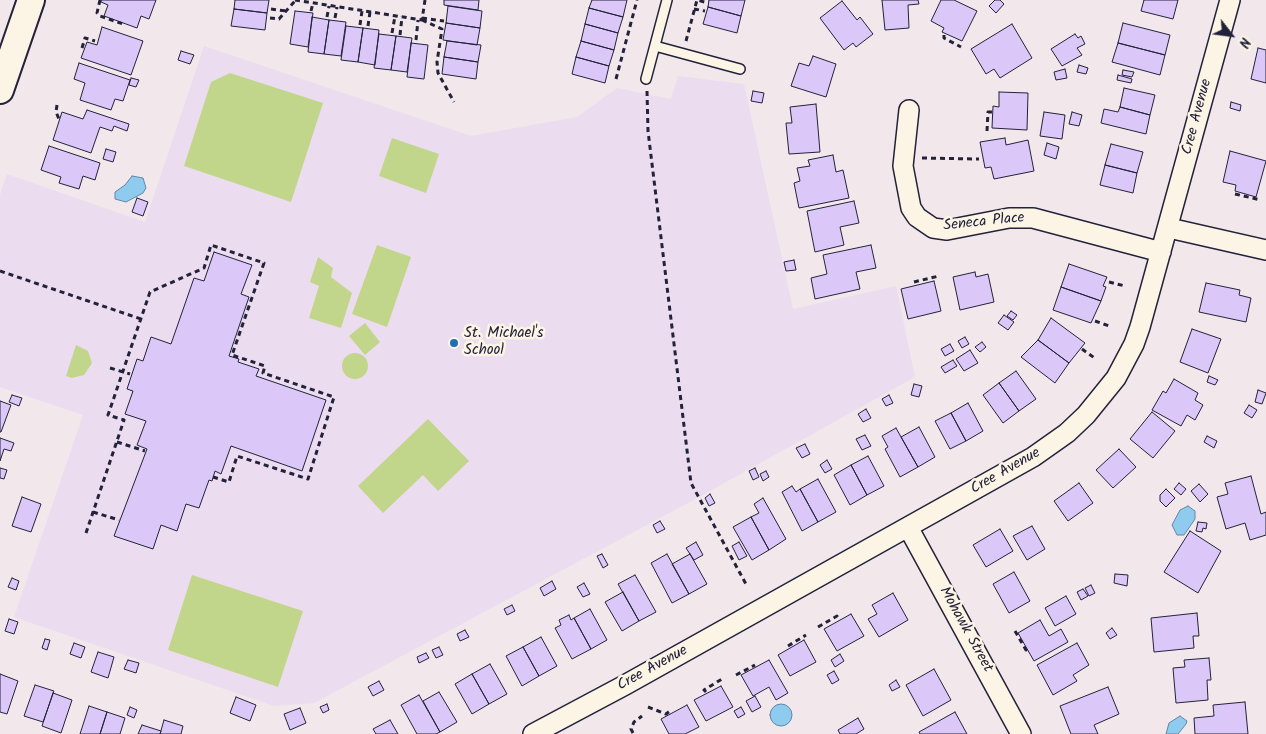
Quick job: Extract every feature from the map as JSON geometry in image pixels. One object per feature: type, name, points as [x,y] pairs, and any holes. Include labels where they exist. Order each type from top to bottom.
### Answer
[{"type":"main road","points":[[0,90],[31,0]]},
{"type":"street","name":"Cree Avenue","points":[[533,734],[625,685],[1034,457],[1067,433],[1086,415],[1116,378],[1134,344],[1169,228],[1230,0]]},
{"type":"street","name":"Seneca Place","points":[[909,110],[903,166],[910,208],[933,228],[947,230],[1009,218],[1033,218],[1161,252]]},
{"type":"street","points":[[1169,228],[1266,250]]},
{"type":"street","name":"Mohawk Street","points":[[908,527],[1021,734]]},
{"type":"lane","points":[[646,78],[667,0]]},
{"type":"lane","points":[[655,46],[740,68]]},
{"type":"path","points":[[100,0],[97,13],[100,16],[123,24]]},
{"type":"path","points":[[270,18],[279,19],[295,0],[402,17],[444,21]]},
{"type":"path","points":[[416,40],[425,0]]},
{"type":"path","points":[[616,79],[636,0]]},
{"type":"path","points":[[682,54],[697,0],[708,2]]},
{"type":"path","points":[[312,3],[312,11]]},
{"type":"path","points":[[327,17],[329,6]]},
{"type":"path","points":[[335,18],[337,7]]},
{"type":"path","points":[[628,7],[634,9]]},
{"type":"path","points":[[271,9],[286,11]]},
{"type":"path","points":[[694,9],[705,11]]},
{"type":"path","points":[[360,25],[362,11]]},
{"type":"path","points":[[368,26],[370,12]]},
{"type":"path","points":[[392,33],[395,16]]},
{"type":"path","points":[[400,35],[402,17]]},
{"type":"path","points":[[421,19],[442,29],[437,62],[441,81],[454,102]]},
{"type":"path","points":[[622,31],[628,32]]},
{"type":"path","points":[[944,35],[944,38],[961,47]]},
{"type":"path","points":[[82,48],[85,38],[95,41]]},
{"type":"path","points":[[620,39],[626,41]]},
{"type":"path","points":[[438,54],[443,54]]},
{"type":"path","points":[[437,62],[442,63]]},
{"type":"path","points":[[613,63],[620,65]]},
{"type":"path","points":[[611,71],[618,73]]},
{"type":"path","points":[[646,78],[648,131],[691,483],[747,586]]},
{"type":"path","points":[[57,105],[58,119]]},
{"type":"path","points":[[987,131],[988,112],[993,112]]},
{"type":"path","points":[[903,158],[979,159]]},
{"type":"path","points":[[1235,194],[1261,200]]},
{"type":"path","points":[[86,533],[124,420],[108,414],[150,292],[204,268],[212,245],[264,263],[232,355],[265,366],[263,373],[334,397],[308,479],[238,456],[229,482],[213,477]]},
{"type":"path","points":[[0,271],[141,319]]},
{"type":"path","points":[[914,282],[939,276]]},
{"type":"path","points":[[1109,282],[1125,286]]},
{"type":"path","points":[[1095,321],[1112,327]]},
{"type":"path","points":[[1082,348],[1096,359]]},
{"type":"path","points":[[110,368],[130,374]]},
{"type":"path","points":[[117,442],[145,451]]},
{"type":"path","points":[[93,512],[119,520]]},
{"type":"path","points":[[818,627],[837,616],[838,619]]},
{"type":"path","points":[[1015,631],[1026,650],[1029,649]]},
{"type":"path","points":[[788,646],[806,635]]},
{"type":"path","points":[[736,675],[755,665]]},
{"type":"path","points":[[706,692],[704,690],[722,679]]},
{"type":"path","points":[[648,707],[666,714],[670,711]]},
{"type":"path","points":[[633,733],[631,729],[634,722],[642,716]]},
{"type":"shaded area","name":"St. Michael's School","points":[[204,46],[471,136],[577,117],[617,88],[671,99],[678,76],[744,84],[793,309],[896,286],[915,377],[701,496],[314,703],[274,706],[14,617],[83,415],[0,387],[0,195],[7,174],[145,222]]},
{"type":"green space","points":[[230,73],[323,103],[291,202],[184,166],[211,82]]},
{"type":"green space","points":[[392,138],[439,154],[426,193],[379,176]]},
{"type":"green space","points":[[377,245],[411,257],[387,327],[352,314]]},
{"type":"green space","points":[[318,257],[333,268],[331,277],[352,293],[341,328],[309,318],[319,286],[310,282]]},
{"type":"green space","points":[[365,323],[380,342],[365,355],[349,336]]},
{"type":"green space","points":[[76,345],[88,351],[92,363],[84,375],[72,378],[66,376]]},
{"type":"green space","points":[[355,353],[364,357],[368,366],[364,375],[355,379],[346,375],[342,366],[346,357]]},
{"type":"green space","points":[[428,419],[469,461],[438,491],[423,475],[383,513],[358,486]]},
{"type":"green space","points":[[192,575],[303,611],[278,687],[168,650]]},
{"type":"water","points":[[132,176],[143,178],[146,188],[143,193],[126,202],[115,199],[115,192],[125,185]]},
{"type":"water","points":[[1188,506],[1195,511],[1195,519],[1184,535],[1177,535],[1172,525],[1180,510]]},
{"type":"water","points":[[781,704],[789,707],[792,715],[789,723],[781,726],[773,723],[770,715],[773,707]]},
{"type":"water","points":[[1180,716],[1187,721],[1186,724],[1178,734],[1166,734],[1169,723]]},
{"type":"building","points":[[101,0],[156,0],[149,19],[141,16],[137,28],[104,16],[108,5],[101,2]]},
{"type":"building","points":[[235,0],[269,0],[267,13],[234,9]]},
{"type":"building","points":[[444,0],[479,0],[478,10],[444,5]]},
{"type":"building","points":[[592,0],[627,0],[623,17],[589,8]]},
{"type":"building","points":[[709,0],[745,0],[741,16],[708,7]]},
{"type":"building","points":[[882,0],[918,0],[919,4],[908,5],[909,28],[885,30]]},
{"type":"building","points":[[941,0],[954,0],[977,11],[962,41],[942,32],[944,28],[931,21]]},
{"type":"building","points":[[995,0],[1000,0],[1004,4],[996,13],[989,6]]},
{"type":"building","points":[[1144,0],[1178,0],[1173,19],[1141,11]]},
{"type":"building","points":[[842,1],[857,20],[860,17],[873,34],[856,47],[853,43],[844,50],[820,18]]},
{"type":"building","points":[[448,6],[482,11],[480,28],[446,23]]},
{"type":"building","points":[[708,7],[741,16],[737,33],[703,24]]},
{"type":"building","points":[[589,8],[623,17],[618,33],[585,24]]},
{"type":"building","points":[[234,9],[267,13],[265,30],[231,26]]},
{"type":"building","points":[[295,11],[313,13],[308,47],[290,44]]},
{"type":"building","points":[[312,17],[329,20],[324,54],[308,52]]},
{"type":"building","points":[[329,20],[346,22],[341,56],[324,54]]},
{"type":"building","points":[[446,23],[480,28],[477,45],[443,40]]},
{"type":"building","points":[[1123,23],[1170,35],[1165,55],[1118,43]]},
{"type":"building","points":[[585,24],[618,33],[614,50],[581,41]]},
{"type":"building","points":[[1012,24],[1032,58],[1000,78],[994,69],[986,74],[971,49]]},
{"type":"building","points":[[346,26],[363,28],[358,62],[341,60]]},
{"type":"building","points":[[102,27],[143,41],[131,75],[81,58],[87,42],[97,45]]},
{"type":"building","points":[[363,28],[379,30],[375,65],[358,62]]},
{"type":"building","points":[[379,34],[396,36],[391,70],[374,68]]},
{"type":"building","points":[[1075,34],[1078,38],[1081,36],[1085,44],[1077,48],[1082,55],[1062,66],[1051,49]]},
{"type":"building","points":[[396,36],[412,38],[407,72],[391,70]]},
{"type":"building","points":[[447,41],[481,45],[478,62],[444,57]]},
{"type":"building","points":[[581,41],[614,50],[609,66],[576,57]]},
{"type":"building","points":[[411,43],[428,45],[424,79],[407,77]]},
{"type":"building","points":[[1118,43],[1165,55],[1160,75],[1112,62]]},
{"type":"building","points":[[1258,48],[1266,50],[1266,83],[1251,79]]},
{"type":"building","points":[[181,51],[194,55],[190,64],[178,60]]},
{"type":"building","points":[[813,56],[836,64],[826,97],[791,86],[799,63],[809,66]]},
{"type":"building","points":[[444,57],[478,62],[476,79],[442,74]]},
{"type":"building","points":[[576,57],[609,66],[605,83],[572,74]]},
{"type":"building","points":[[79,63],[130,80],[123,101],[115,99],[111,110],[80,100],[85,83],[74,79]]},
{"type":"building","points":[[1079,65],[1088,68],[1086,74],[1077,72]]},
{"type":"building","points":[[1065,69],[1067,78],[1056,80],[1054,72]]},
{"type":"building","points":[[1123,70],[1134,72],[1132,77],[1122,75]]},
{"type":"building","points":[[1118,75],[1132,79],[1131,83],[1117,80]]},
{"type":"building","points":[[131,78],[139,80],[136,87],[129,85]]},
{"type":"building","points":[[1124,88],[1155,95],[1150,115],[1120,107]]},
{"type":"building","points":[[753,91],[764,93],[762,103],[751,101]]},
{"type":"building","points":[[999,92],[1028,93],[1027,130],[992,128],[993,106],[999,107]]},
{"type":"building","points":[[1231,102],[1241,105],[1240,111],[1230,108]]},
{"type":"building","points":[[816,104],[820,152],[789,154],[786,123],[792,123],[790,107]]},
{"type":"building","points":[[1120,107],[1150,115],[1146,134],[1101,123],[1104,109],[1118,112]]},
{"type":"building","points":[[87,110],[129,124],[127,131],[114,126],[112,131],[100,127],[91,153],[53,140],[62,112],[83,119]]},
{"type":"building","points":[[1044,112],[1065,115],[1062,139],[1040,136]]},
{"type":"building","points":[[1072,112],[1082,115],[1079,126],[1069,124]]},
{"type":"building","points":[[1005,138],[1006,145],[1028,140],[1034,171],[994,179],[991,167],[985,168],[980,142]]},
{"type":"building","points":[[1047,143],[1059,147],[1056,159],[1044,155]]},
{"type":"building","points":[[1111,144],[1143,152],[1137,173],[1105,165]]},
{"type":"building","points":[[49,146],[100,163],[95,180],[83,176],[79,189],[59,183],[61,177],[41,170]]},
{"type":"building","points":[[106,149],[116,152],[113,162],[103,159]]},
{"type":"building","points":[[1230,151],[1266,161],[1256,197],[1235,191],[1236,185],[1223,182]]},
{"type":"building","points":[[833,155],[836,172],[843,170],[849,198],[799,208],[794,183],[800,181],[797,168],[810,166],[808,160]]},
{"type":"building","points":[[1105,165],[1137,173],[1133,193],[1100,185]]},
{"type":"building","points":[[137,198],[148,202],[143,216],[132,212]]},
{"type":"building","points":[[854,201],[859,223],[840,227],[844,245],[815,252],[807,211]]},
{"type":"building","points":[[871,245],[876,268],[856,272],[860,289],[815,299],[811,278],[827,274],[823,255]]},
{"type":"building","points":[[214,252],[252,265],[241,294],[249,297],[229,356],[239,359],[238,362],[259,369],[256,376],[326,400],[302,471],[231,446],[221,474],[215,471],[212,481],[209,480],[199,508],[186,504],[177,531],[161,525],[153,549],[114,536],[147,449],[137,445],[146,421],[125,414],[133,391],[127,389],[137,359],[143,361],[151,337],[171,344],[194,278],[204,281]]},
{"type":"building","points":[[794,260],[796,270],[786,271],[784,262]]},
{"type":"building","points":[[1069,264],[1107,277],[1103,286],[1106,287],[1101,301],[1061,287]]},
{"type":"building","points":[[975,272],[976,277],[988,274],[994,302],[960,310],[953,277]]},
{"type":"building","points":[[934,281],[941,311],[908,319],[901,289]]},
{"type":"building","points":[[1206,283],[1240,290],[1239,295],[1251,298],[1246,322],[1199,312]]},
{"type":"building","points":[[1061,287],[1101,301],[1091,323],[1053,310]]},
{"type":"building","points":[[1011,311],[1017,315],[1013,320],[1007,316]]},
{"type":"building","points":[[1004,315],[1014,322],[1008,330],[998,323]]},
{"type":"building","points":[[1051,318],[1085,343],[1069,363],[1038,340]]},
{"type":"building","points":[[1192,329],[1221,339],[1208,373],[1180,362]]},
{"type":"building","points":[[965,337],[969,344],[962,348],[958,341]]},
{"type":"building","points":[[1038,340],[1069,363],[1055,383],[1021,357]]},
{"type":"building","points":[[982,342],[986,347],[980,352],[975,347]]},
{"type":"building","points":[[950,344],[954,351],[945,356],[941,349]]},
{"type":"building","points":[[970,350],[978,363],[964,371],[956,359]]},
{"type":"building","points":[[953,360],[957,366],[945,373],[941,367]]},
{"type":"building","points":[[1016,371],[1036,399],[1019,411],[999,383]]},
{"type":"building","points":[[1209,376],[1218,380],[1215,385],[1207,382]]},
{"type":"building","points":[[1174,379],[1198,393],[1195,400],[1203,405],[1195,420],[1187,415],[1181,426],[1152,410],[1163,391],[1166,393]]},
{"type":"building","points":[[999,383],[1019,411],[1003,423],[983,395]]},
{"type":"building","points":[[914,384],[922,386],[919,397],[911,395]]},
{"type":"building","points":[[1258,390],[1266,393],[1262,404],[1255,402]]},
{"type":"building","points":[[12,395],[22,398],[19,406],[9,402]]},
{"type":"building","points":[[889,395],[893,403],[886,406],[882,399]]},
{"type":"building","points":[[0,401],[11,405],[1,432],[0,432]]},
{"type":"building","points":[[968,403],[983,431],[966,441],[951,413]]},
{"type":"building","points":[[1249,405],[1257,410],[1252,418],[1244,413]]},
{"type":"building","points":[[866,409],[871,418],[863,422],[858,414]]},
{"type":"building","points":[[1152,412],[1175,431],[1153,458],[1130,439]]},
{"type":"building","points":[[951,413],[966,441],[950,449],[935,421]]},
{"type":"building","points":[[919,427],[935,457],[918,467],[901,437]]},
{"type":"building","points":[[896,428],[918,467],[900,477],[885,449],[888,447],[882,436]]},
{"type":"building","points":[[865,435],[871,446],[862,450],[856,439]]},
{"type":"building","points":[[1207,436],[1217,441],[1214,448],[1204,442]]},
{"type":"building","points":[[0,438],[14,443],[11,451],[4,449],[0,461]]},
{"type":"building","points":[[805,444],[810,454],[802,458],[796,448]]},
{"type":"building","points":[[1119,449],[1136,467],[1113,488],[1096,470]]},
{"type":"building","points":[[868,456],[884,486],[867,495],[851,465]]},
{"type":"building","points":[[827,460],[832,469],[825,473],[820,465]]},
{"type":"building","points":[[851,465],[867,495],[850,505],[834,475]]},
{"type":"building","points":[[0,468],[7,470],[4,479],[0,478]]},
{"type":"building","points":[[755,468],[759,477],[753,480],[749,471]]},
{"type":"building","points":[[766,471],[769,477],[763,481],[760,474]]},
{"type":"building","points":[[1251,476],[1261,514],[1266,512],[1266,535],[1250,540],[1245,523],[1226,529],[1217,497],[1228,494],[1225,483]]},
{"type":"building","points":[[818,479],[836,512],[818,522],[800,489]]},
{"type":"building","points":[[1079,483],[1093,503],[1068,521],[1054,501]]},
{"type":"building","points":[[1179,483],[1186,489],[1181,495],[1174,489]]},
{"type":"building","points":[[1199,484],[1208,494],[1200,502],[1191,491]]},
{"type":"building","points":[[792,486],[796,492],[800,489],[818,522],[802,531],[782,492]]},
{"type":"building","points":[[1166,489],[1175,498],[1166,507],[1160,501],[1160,495]]},
{"type":"building","points":[[710,494],[715,503],[709,506],[705,498]]},
{"type":"building","points":[[22,497],[41,504],[31,532],[12,526]]},
{"type":"building","points":[[763,498],[786,539],[769,550],[751,517],[759,513],[754,504]]},
{"type":"building","points":[[751,517],[769,550],[752,560],[733,527]]},
{"type":"building","points":[[660,521],[665,529],[657,533],[653,525]]},
{"type":"building","points":[[1198,522],[1207,523],[1206,529],[1203,528],[1202,532],[1196,531]]},
{"type":"building","points":[[1032,526],[1045,549],[1027,560],[1013,536]]},
{"type":"building","points":[[1000,529],[1013,551],[986,567],[973,545]]},
{"type":"building","points":[[1190,531],[1221,551],[1198,593],[1164,572]]},
{"type":"building","points":[[696,542],[703,555],[694,560],[686,548]]},
{"type":"building","points":[[739,542],[747,556],[739,560],[732,546]]},
{"type":"building","points":[[602,554],[608,565],[603,568],[597,556]]},
{"type":"building","points":[[667,554],[689,594],[672,603],[651,563]]},
{"type":"building","points":[[690,554],[707,584],[689,594],[672,564]]},
{"type":"building","points":[[1014,572],[1030,601],[1009,613],[993,584]]},
{"type":"building","points":[[1115,574],[1128,575],[1127,586],[1114,583]]},
{"type":"building","points":[[635,575],[656,612],[639,621],[618,584]]},
{"type":"building","points":[[12,578],[19,581],[16,590],[8,587]]},
{"type":"building","points":[[552,581],[556,589],[544,596],[540,588]]},
{"type":"building","points":[[584,583],[590,594],[583,597],[577,587]]},
{"type":"building","points":[[1091,585],[1095,593],[1089,596],[1085,588]]},
{"type":"building","points":[[1083,589],[1088,596],[1081,600],[1077,592]]},
{"type":"building","points":[[623,592],[639,621],[622,631],[605,602]]},
{"type":"building","points":[[893,593],[908,620],[879,637],[868,619],[877,614],[872,605]]},
{"type":"building","points":[[1066,596],[1076,614],[1055,626],[1045,608]]},
{"type":"building","points":[[512,605],[515,611],[507,615],[504,609]]},
{"type":"building","points":[[590,609],[607,640],[591,649],[574,618]]},
{"type":"building","points":[[1197,613],[1199,636],[1193,636],[1194,648],[1154,652],[1151,618]]},
{"type":"building","points":[[851,614],[864,636],[837,651],[824,629]]},
{"type":"building","points":[[569,615],[571,620],[574,618],[591,649],[572,659],[555,628],[561,625],[559,620]]},
{"type":"building","points":[[9,619],[18,622],[14,634],[5,631]]},
{"type":"building","points":[[1040,620],[1049,636],[1061,629],[1068,642],[1034,661],[1018,633]]},
{"type":"building","points":[[1112,628],[1117,635],[1110,639],[1106,633]]},
{"type":"building","points":[[465,630],[469,637],[460,641],[457,634]]},
{"type":"building","points":[[541,637],[557,666],[539,676],[523,647]]},
{"type":"building","points":[[45,639],[50,640],[47,650],[42,648]]},
{"type":"building","points":[[804,640],[816,662],[790,676],[778,655]]},
{"type":"building","points":[[74,643],[85,647],[81,658],[70,654]]},
{"type":"building","points":[[1077,643],[1089,665],[1073,675],[1077,681],[1053,695],[1037,665]]},
{"type":"building","points":[[439,647],[443,655],[436,658],[432,650]]},
{"type":"building","points":[[523,647],[539,676],[522,686],[506,656]]},
{"type":"building","points":[[98,652],[114,657],[108,678],[91,672]]},
{"type":"building","points":[[426,653],[429,658],[419,663],[417,657]]},
{"type":"building","points":[[840,654],[844,661],[835,667],[831,660]]},
{"type":"building","points":[[1209,658],[1211,680],[1207,680],[1208,700],[1176,703],[1173,668],[1185,667],[1184,660]]},
{"type":"building","points":[[128,660],[139,663],[136,673],[124,669]]},
{"type":"building","points":[[769,660],[788,693],[776,700],[769,687],[753,696],[741,675]]},
{"type":"building","points":[[490,664],[507,694],[489,704],[472,674]]},
{"type":"building","points":[[934,669],[951,700],[923,716],[906,685]]},
{"type":"building","points":[[834,671],[839,680],[832,684],[827,675]]},
{"type":"building","points":[[0,674],[18,681],[7,714],[0,712]]},
{"type":"building","points":[[472,674],[489,704],[472,714],[455,684]]},
{"type":"building","points":[[896,680],[900,687],[892,691],[889,685]]},
{"type":"building","points":[[379,681],[384,690],[373,696],[368,687]]},
{"type":"building","points":[[35,685],[54,691],[43,722],[24,716]]},
{"type":"building","points":[[721,686],[733,707],[706,721],[694,700]]},
{"type":"building","points":[[1108,687],[1119,714],[1094,725],[1098,734],[1071,734],[1060,706]]},
{"type":"building","points":[[439,692],[457,722],[440,732],[423,701]]},
{"type":"building","points":[[53,693],[72,700],[61,733],[42,726]]},
{"type":"building","points":[[419,695],[440,732],[436,734],[417,734],[401,705]]},
{"type":"building","points":[[755,696],[761,707],[752,712],[746,701]]},
{"type":"building","points":[[236,697],[256,705],[250,721],[230,713]]},
{"type":"building","points":[[1245,702],[1248,734],[1195,734],[1194,718],[1214,716],[1213,705]]},
{"type":"building","points":[[327,704],[329,710],[323,713],[320,707]]},
{"type":"building","points":[[687,705],[699,727],[685,734],[669,734],[661,719]]},
{"type":"building","points":[[89,706],[107,712],[100,734],[80,734]]},
{"type":"building","points":[[130,707],[137,710],[134,718],[127,715]]},
{"type":"building","points":[[741,707],[745,714],[738,718],[734,711]]},
{"type":"building","points":[[300,708],[306,723],[290,730],[284,714]]},
{"type":"building","points":[[107,712],[125,718],[120,734],[100,734]]},
{"type":"building","points":[[955,712],[967,734],[920,734],[919,732]]},
{"type":"building","points":[[858,718],[864,729],[856,734],[840,734],[838,730]]},
{"type":"building","points":[[164,720],[183,726],[181,734],[160,734]]},
{"type":"building","points":[[390,720],[398,734],[376,734],[373,729]]},
{"type":"building","points":[[142,725],[161,731],[160,734],[138,734]]},
{"type":"place","name":"St. Michael's School","points":[[454,343]]}]
